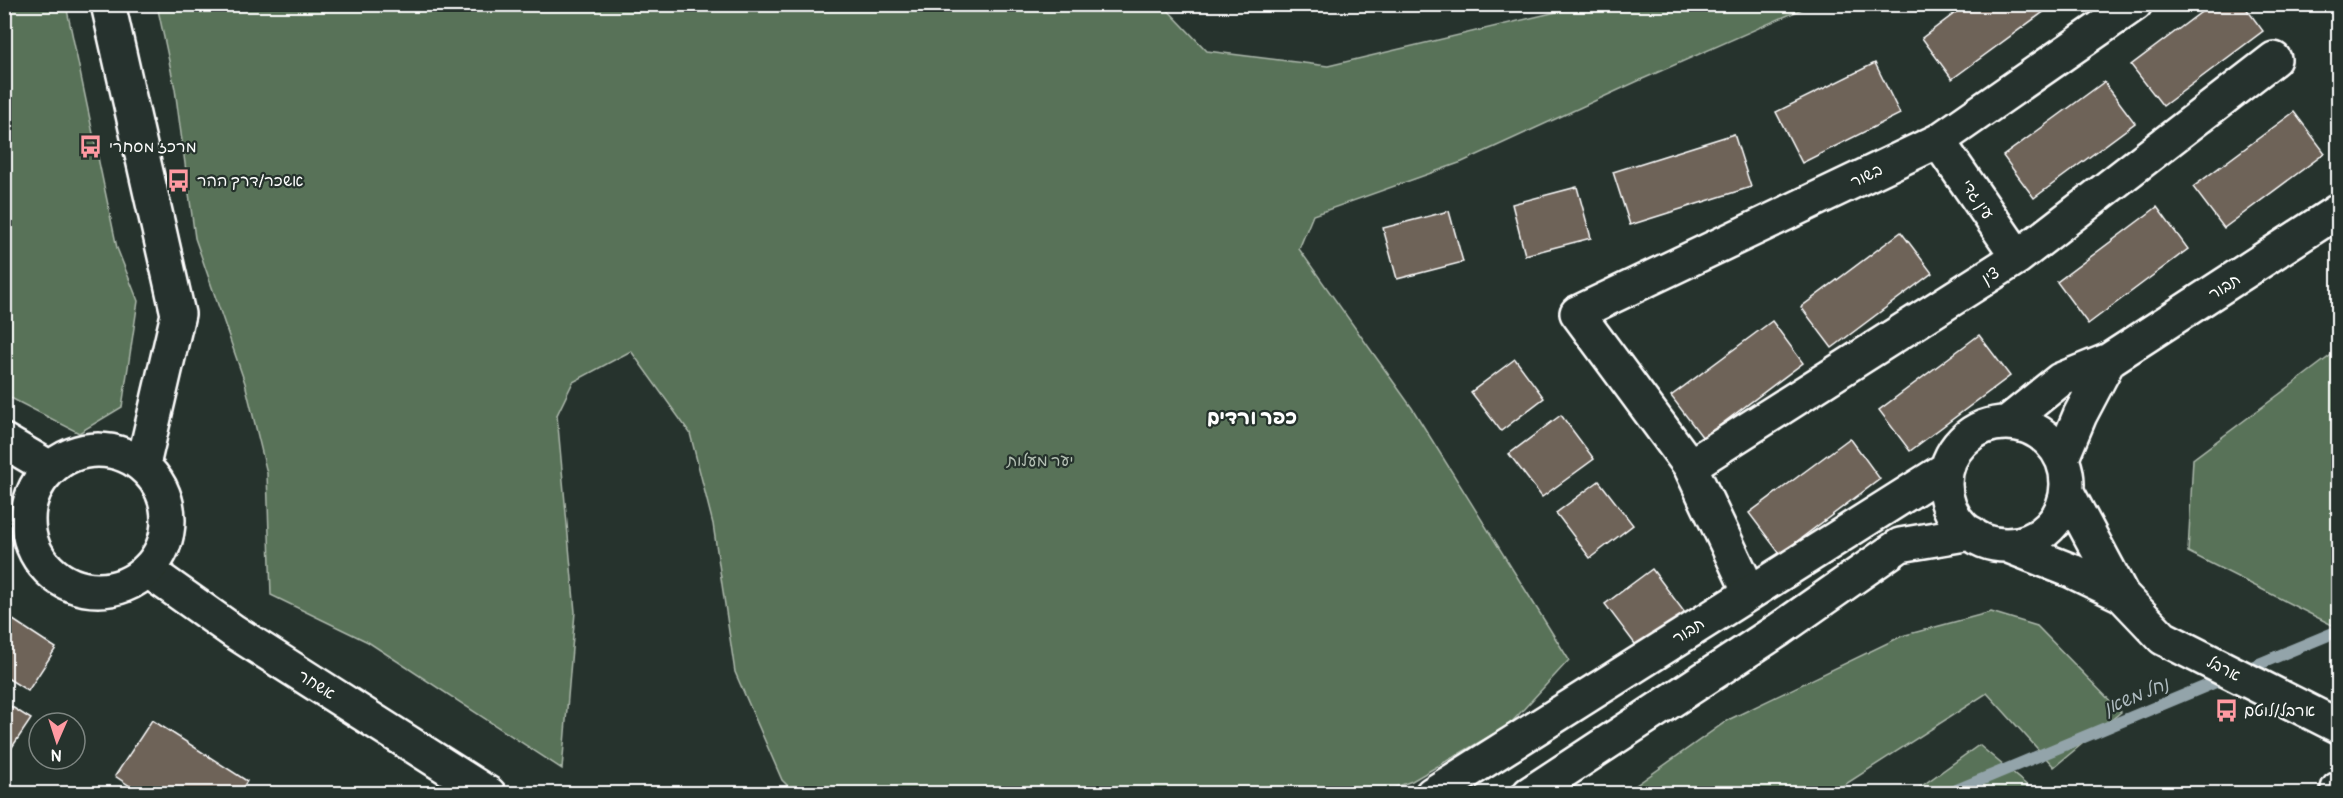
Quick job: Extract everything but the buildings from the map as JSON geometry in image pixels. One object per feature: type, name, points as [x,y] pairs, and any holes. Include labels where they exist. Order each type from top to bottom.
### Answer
[{"type":"street","points":[[108,4],[178,314],[143,465]]},
{"type":"street","name":"בשור","points":[[1690,466],[1577,313],[1938,141],[2135,4]]},
{"type":"street","name":"צין","points":[[1690,466],[2018,257],[2274,59]]},
{"type":"street","name":"עין גדי","points":[[1938,141],[2018,257]]},
{"type":"street","name":"תבור","points":[[2008,422],[2060,380],[2109,360],[2338,211]]},
{"type":"street","name":"תבור","points":[[2062,458],[2080,415],[2109,360]]},
{"type":"street","points":[[2008,422],[2028,426],[2046,436],[2062,458],[2067,472],[2067,492],[2063,509],[2053,524],[2040,535],[2024,543],[2006,545],[1987,542],[1971,533],[1957,521],[1948,505],[1945,487],[1946,469],[1955,450],[1969,434],[1987,425],[2008,422]]},
{"type":"street","points":[[4,441],[50,468]]},
{"type":"street","points":[[106,449],[125,455],[143,465],[158,483],[167,505],[168,528],[162,551],[147,570],[130,583],[110,590],[88,590],[68,584],[50,572],[36,555],[28,535],[27,517],[30,499],[38,482],[50,468],[67,456],[86,450],[106,449]]},
{"type":"street","points":[[1690,466],[1749,591]]},
{"type":"street","name":"תבור","points":[[1432,794],[1749,591],[1946,469]]},
{"type":"street","name":"ארבל","points":[[2067,492],[2122,595],[2163,638],[2338,726]]},
{"type":"street","points":[[4,511],[28,535]]},
{"type":"street","points":[[1529,794],[1780,628],[1900,545],[1971,533]]},
{"type":"street","name":"ארבל","points":[[2006,545],[2072,571],[2122,595]]},
{"type":"street","name":"אשחר","points":[[147,570],[233,631],[489,794]]},
{"type":"green space","points":[[5,5],[66,5],[117,248],[138,301],[122,407],[79,433],[5,395]]},
{"type":"green space","name":"יער מעלות","points":[[157,5],[1163,5],[1207,51],[1328,66],[1586,5],[1811,5],[1462,162],[1313,215],[1299,249],[1412,408],[1569,660],[1509,725],[1412,781],[1378,794],[795,793],[782,780],[735,672],[713,524],[690,433],[631,351],[573,382],[557,415],[575,612],[562,769],[368,642],[271,595],[267,473],[245,383],[195,238],[175,89]]},
{"type":"green space","points":[[2338,350],[2338,628],[2188,552],[2193,459]]},
{"type":"green space","points":[[1991,612],[2037,626],[2121,712],[2054,767],[1987,693],[1832,793],[1625,793],[1728,720],[1902,636]]},
{"type":"green space","points":[[1979,745],[2036,793],[1912,793]]},
{"type":"waterway","name":"נחל משאן","points":[[1947,794],[2338,631]]},
{"type":"place","name":"מרכז מסחרי","points":[[91,146]]},
{"type":"place","name":"אשכר/דרך ההר","points":[[179,180]]},
{"type":"place","name":"ארבל/לוטם","points":[[2226,710]]},
{"type":"district","name":"כפר ורדים","points":[[1252,417]]}]
